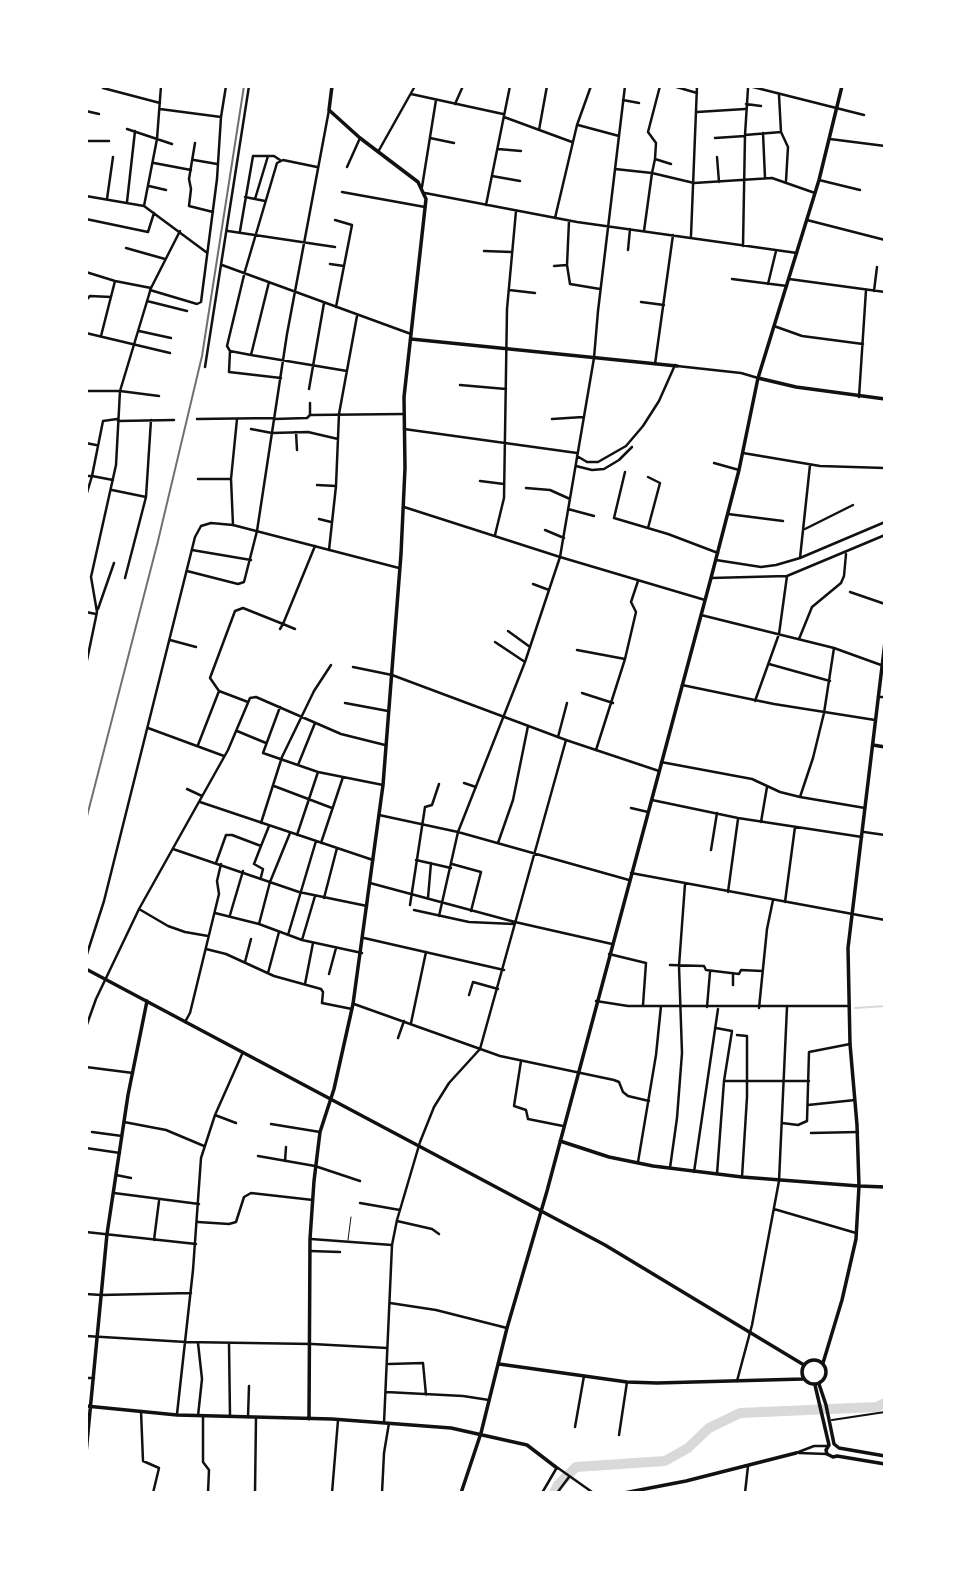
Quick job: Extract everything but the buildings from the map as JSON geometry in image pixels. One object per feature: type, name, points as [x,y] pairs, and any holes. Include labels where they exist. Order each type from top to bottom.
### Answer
[{"type":"main road","points":[[309,1419],[312,1344],[310,1239],[315,1166],[320,1132],[352,1009],[362,953],[383,785],[404,507],[404,414],[425,207],[422,187],[329,110],[332,86]]},
{"type":"main road","points":[[461,1493],[481,1433],[507,1328],[712,578],[743,453],[758,378],[819,180],[842,86]]},
{"type":"main road","points":[[411,337],[507,350],[676,365]]},
{"type":"main road","points":[[758,378],[796,387],[885,399]]},
{"type":"main road","points":[[822,1363],[842,1300],[856,1233],[858,1132],[850,1044],[848,948],[867,809],[885,642]]},
{"type":"main road","points":[[873,745],[885,747]]},
{"type":"main road","points":[[86,969],[104,981],[185,1021],[615,1250],[804,1365]]},
{"type":"main road","points":[[86,1453],[107,1234],[124,1122],[147,1001]]},
{"type":"main road","points":[[560,1141],[637,1164],[741,1178],[885,1187]]},
{"type":"main road","points":[[803,1379],[804,1365],[815,1360],[822,1363],[827,1373],[824,1380],[817,1384]]},
{"type":"main road","points":[[498,1364],[627,1382],[803,1379],[817,1384],[826,1405],[831,1426],[827,1454],[831,1457],[885,1464]]},
{"type":"main road","points":[[817,1384],[830,1445]]},
{"type":"main road","points":[[86,1406],[177,1415],[338,1420],[443,1427],[527,1445],[557,1468]]},
{"type":"main road","points":[[830,1445],[885,1456]]},
{"type":"main road","points":[[836,1456],[839,1448]]},
{"type":"main road","points":[[624,1493],[679,1483],[796,1453]]},
{"type":"street","points":[[144,206],[157,139],[161,86]]},
{"type":"street","points":[[86,272],[200,304],[226,86]]},
{"type":"street","points":[[205,367],[249,86]]},
{"type":"street","points":[[378,152],[415,86]]},
{"type":"street","points":[[455,104],[463,86]]},
{"type":"street","points":[[486,205],[510,86]]},
{"type":"street","points":[[539,130],[547,86]]},
{"type":"street","points":[[555,218],[572,142],[591,86]]},
{"type":"street","points":[[439,916],[458,832],[525,662],[560,557],[594,358],[625,86]]},
{"type":"street","points":[[644,231],[657,145],[649,132],[660,86]]},
{"type":"street","points":[[673,86],[697,93]]},
{"type":"street","points":[[691,238],[697,86]]},
{"type":"street","points":[[743,246],[745,109],[748,87],[824,103],[864,115]]},
{"type":"street","points":[[103,88],[160,103]]},
{"type":"street","points":[[411,94],[504,116],[572,142]]},
{"type":"street","points":[[779,94],[781,132],[788,147],[786,181]]},
{"type":"street","points":[[422,187],[436,100]]},
{"type":"street","points":[[623,100],[639,103]]},
{"type":"street","points":[[746,104],[761,106]]},
{"type":"street","points":[[160,109],[221,117]]},
{"type":"street","points":[[697,112],[745,109]]},
{"type":"street","points":[[187,571],[240,584],[244,582],[251,561],[294,292],[329,110]]},
{"type":"street","points":[[86,111],[99,114]]},
{"type":"street","points":[[577,125],[619,136]]},
{"type":"street","points":[[127,129],[172,144]]},
{"type":"street","points":[[127,202],[135,131]]},
{"type":"street","points":[[715,138],[781,132]]},
{"type":"street","points":[[763,133],[765,178]]},
{"type":"street","points":[[347,167],[360,138]]},
{"type":"street","points":[[430,138],[454,143]]},
{"type":"street","points":[[829,139],[885,146]]},
{"type":"street","points":[[86,141],[109,141]]},
{"type":"street","points":[[195,143],[189,206],[213,212]]},
{"type":"street","points":[[498,149],[521,150]]},
{"type":"street","points":[[239,232],[253,156],[278,157],[280,160],[317,167]]},
{"type":"street","points":[[255,199],[268,156]]},
{"type":"street","points":[[107,199],[113,157]]},
{"type":"street","points":[[717,157],[719,181]]},
{"type":"street","points":[[655,159],[671,164]]},
{"type":"street","points":[[194,160],[217,164]]},
{"type":"street","points":[[280,160],[244,273],[227,348],[230,351],[230,372],[281,378]]},
{"type":"street","points":[[153,163],[191,170]]},
{"type":"street","points":[[615,169],[652,173],[694,183],[765,178],[786,181],[815,193]]},
{"type":"street","points":[[492,176],[520,181]]},
{"type":"street","points":[[819,180],[860,190]]},
{"type":"street","points":[[149,186],[166,190]]},
{"type":"street","points":[[342,192],[425,207]]},
{"type":"street","points":[[425,193],[608,227],[797,253]]},
{"type":"street","points":[[86,196],[144,206],[208,253]]},
{"type":"street","points":[[245,197],[265,201]]},
{"type":"street","points":[[495,535],[504,490],[506,335],[516,211]]},
{"type":"street","points":[[86,219],[147,232],[150,230],[154,212]]},
{"type":"street","points":[[335,220],[352,224],[335,307]]},
{"type":"street","points":[[569,220],[567,265],[571,285],[600,289]]},
{"type":"street","points":[[807,220],[885,240]]},
{"type":"street","points":[[628,250],[630,229]]},
{"type":"street","points":[[97,613],[91,577],[113,490],[120,391],[151,289],[180,231]]},
{"type":"street","points":[[228,231],[335,247]]},
{"type":"street","points":[[656,364],[673,235]]},
{"type":"street","points":[[126,248],[165,259]]},
{"type":"street","points":[[484,251],[512,252]]},
{"type":"street","points":[[770,284],[776,251]]},
{"type":"street","points":[[330,264],[344,266]]},
{"type":"street","points":[[222,265],[411,337]]},
{"type":"street","points":[[554,265],[567,265]]},
{"type":"street","points":[[874,291],[877,267]]},
{"type":"street","points":[[732,279],[787,286]]},
{"type":"street","points":[[789,279],[885,292]]},
{"type":"street","points":[[100,336],[115,281]]},
{"type":"street","points":[[251,355],[269,282]]},
{"type":"street","points":[[509,290],[535,293]]},
{"type":"street","points":[[859,397],[866,290]]},
{"type":"street","points":[[86,300],[90,296],[111,296]]},
{"type":"street","points":[[147,301],[187,311]]},
{"type":"street","points":[[641,302],[664,305]]},
{"type":"street","points":[[309,388],[324,303]]},
{"type":"street","points":[[329,550],[336,486],[339,414],[358,316]]},
{"type":"street","points":[[774,326],[805,337],[863,344]]},
{"type":"street","points":[[139,331],[171,338]]},
{"type":"street","points":[[86,333],[170,353]]},
{"type":"street","points":[[230,351],[347,371]]},
{"type":"street","points":[[577,459],[598,466],[613,463],[629,448],[659,401],[676,365],[741,373],[758,378]]},
{"type":"street","points":[[460,385],[506,389]]},
{"type":"street","points":[[86,391],[120,391],[159,396]]},
{"type":"street","points":[[310,403],[310,415]]},
{"type":"street","points":[[197,419],[404,414]]},
{"type":"street","points":[[552,419],[583,417]]},
{"type":"street","points":[[233,525],[232,478],[237,419]]},
{"type":"street","points":[[86,496],[103,420],[174,420]]},
{"type":"street","points":[[125,578],[146,497],[151,420]]},
{"type":"street","points":[[251,429],[272,433],[296,432],[338,439]]},
{"type":"street","points":[[404,429],[505,443],[598,466]]},
{"type":"street","points":[[296,432],[297,450]]},
{"type":"street","points":[[86,443],[97,445]]},
{"type":"street","points":[[598,466],[629,448]]},
{"type":"street","points":[[743,453],[810,465],[885,468]]},
{"type":"street","points":[[714,463],[739,470]]},
{"type":"street","points":[[800,558],[810,465]]},
{"type":"street","points":[[625,472],[614,518],[718,553]]},
{"type":"street","points":[[86,477],[114,480]]},
{"type":"street","points":[[648,477],[660,482],[648,528]]},
{"type":"street","points":[[198,480],[232,478]]},
{"type":"street","points":[[481,481],[504,484]]},
{"type":"street","points":[[317,485],[336,486]]},
{"type":"street","points":[[526,488],[550,490],[570,499]]},
{"type":"street","points":[[113,490],[146,497]]},
{"type":"street","points":[[805,529],[853,505]]},
{"type":"street","points":[[404,507],[705,600]]},
{"type":"street","points":[[568,509],[594,516]]},
{"type":"street","points":[[728,514],[783,521]]},
{"type":"street","points":[[318,519],[331,522]]},
{"type":"street","points":[[716,559],[761,567],[800,558],[885,522]]},
{"type":"street","points":[[86,957],[100,916],[195,537],[201,526],[211,523],[233,525],[400,568]]},
{"type":"street","points":[[545,530],[564,538]]},
{"type":"street","points":[[712,578],[788,576],[885,535]]},
{"type":"street","points":[[280,629],[314,547]]},
{"type":"street","points":[[192,550],[251,561]]},
{"type":"street","points":[[799,639],[812,607],[841,583],[846,552]]},
{"type":"street","points":[[86,665],[97,613],[114,563]]},
{"type":"street","points":[[86,576],[91,577]]},
{"type":"street","points":[[755,701],[779,634],[788,576]]},
{"type":"street","points":[[596,750],[625,659],[636,612],[631,602],[638,581]]},
{"type":"street","points":[[533,584],[549,590]]},
{"type":"street","points":[[850,592],[885,604]]},
{"type":"street","points":[[248,702],[219,691],[209,676],[236,609],[243,608],[295,629]]},
{"type":"street","points":[[86,611],[97,613]]},
{"type":"street","points":[[701,615],[834,648],[882,665]]},
{"type":"street","points":[[508,631],[530,647]]},
{"type":"street","points":[[170,640],[196,647]]},
{"type":"street","points":[[495,642],[525,662]]},
{"type":"street","points":[[800,797],[824,713],[834,648]]},
{"type":"street","points":[[577,650],[625,659]]},
{"type":"street","points":[[769,664],[830,681]]},
{"type":"street","points":[[261,823],[280,760],[298,715],[331,665]]},
{"type":"street","points":[[353,667],[392,675],[566,740],[659,771]]},
{"type":"street","points":[[682,685],[755,701],[876,720]]},
{"type":"street","points":[[198,745],[219,691]]},
{"type":"street","points":[[582,694],[612,703]]},
{"type":"street","points":[[86,1027],[104,981],[139,909],[237,732],[250,698],[256,697],[341,734],[385,745]]},
{"type":"street","points":[[878,697],[885,697]]},
{"type":"street","points":[[345,703],[388,711]]},
{"type":"street","points":[[558,737],[567,703]]},
{"type":"street","points":[[280,707],[263,753],[318,772],[383,785]]},
{"type":"street","points":[[298,765],[315,723]]},
{"type":"street","points":[[498,843],[513,800],[528,726]]},
{"type":"street","points":[[148,728],[224,756]]},
{"type":"street","points":[[237,732],[266,743]]},
{"type":"street","points":[[382,1493],[387,1423],[392,1245],[397,1221],[419,1146],[434,1108],[449,1083],[480,1049],[566,740]]},
{"type":"street","points":[[661,762],[752,779],[767,787],[800,797],[867,809]]},
{"type":"street","points":[[297,835],[318,772]]},
{"type":"street","points":[[288,935],[299,892],[343,777]]},
{"type":"street","points":[[464,783],[476,787]]},
{"type":"street","points":[[410,905],[425,807],[432,805],[439,784]]},
{"type":"street","points":[[274,786],[332,808]]},
{"type":"street","points":[[761,822],[767,787]]},
{"type":"street","points":[[187,789],[202,796]]},
{"type":"street","points":[[652,800],[761,822],[885,835]]},
{"type":"street","points":[[199,802],[373,860]]},
{"type":"street","points":[[631,808],[648,812]]},
{"type":"street","points":[[711,850],[716,813]]},
{"type":"street","points":[[379,816],[458,832],[629,880]]},
{"type":"street","points":[[728,892],[738,818]]},
{"type":"street","points":[[260,878],[263,869],[254,864],[269,826]]},
{"type":"street","points":[[785,902],[795,827]]},
{"type":"street","points":[[259,924],[270,882],[290,833]]},
{"type":"street","points":[[216,863],[228,834],[261,846]]},
{"type":"street","points":[[324,898],[337,848]]},
{"type":"street","points":[[173,849],[299,892],[367,906]]},
{"type":"street","points":[[416,860],[481,872],[471,911]]},
{"type":"street","points":[[428,899],[431,863]]},
{"type":"street","points":[[185,1021],[215,913],[222,864]]},
{"type":"street","points":[[230,917],[243,872]]},
{"type":"street","points":[[631,873],[885,920]]},
{"type":"street","points":[[370,883],[515,923],[612,944]]},
{"type":"street","points":[[670,1168],[682,1053],[679,965],[685,884]]},
{"type":"street","points":[[302,940],[315,896]]},
{"type":"street","points":[[759,1008],[767,929],[773,900]]},
{"type":"street","points":[[139,909],[168,926],[208,936]]},
{"type":"street","points":[[414,910],[469,922],[515,923]]},
{"type":"street","points":[[215,913],[259,924],[313,943],[362,953]]},
{"type":"street","points":[[268,973],[279,932]]},
{"type":"street","points":[[364,938],[504,970]]},
{"type":"street","points":[[245,962],[251,939]]},
{"type":"street","points":[[305,984],[313,943]]},
{"type":"street","points":[[206,948],[268,973],[322,989],[322,1003],[352,1009]]},
{"type":"street","points":[[329,974],[335,948]]},
{"type":"street","points":[[411,1023],[426,952]]},
{"type":"street","points":[[609,954],[646,963],[642,1006]]},
{"type":"street","points":[[670,965],[704,966],[705,970],[739,974],[741,970],[762,971]]},
{"type":"street","points":[[707,1007],[710,971]]},
{"type":"street","points":[[733,973],[733,985]]},
{"type":"street","points":[[469,995],[472,982],[498,989]]},
{"type":"street","points":[[596,1001],[642,1006],[849,1006]]},
{"type":"street","points":[[353,1003],[480,1049],[521,1061],[619,1082],[628,1096],[649,1101]]},
{"type":"street","points":[[637,1164],[649,1101],[661,1006]]},
{"type":"street","points":[[694,1172],[718,1007]]},
{"type":"street","points":[[737,1381],[750,1332],[779,1181],[787,1007]]},
{"type":"street","points":[[175,1023],[178,1018]]},
{"type":"street","points":[[398,1038],[404,1021]]},
{"type":"street","points":[[716,1028],[732,1031],[724,1081],[717,1174]]},
{"type":"street","points":[[737,1035],[747,1036],[741,1178]]},
{"type":"street","points":[[782,1123],[805,1124],[809,1052],[850,1044]]},
{"type":"street","points":[[177,1415],[196,1244],[200,1167],[215,1115],[243,1052]]},
{"type":"street","points":[[521,1061],[513,1104],[526,1111],[528,1119],[564,1126]]},
{"type":"street","points":[[86,1067],[133,1073]]},
{"type":"street","points":[[724,1081],[809,1081]]},
{"type":"street","points":[[808,1105],[855,1100]]},
{"type":"street","points":[[215,1115],[236,1123]]},
{"type":"street","points":[[124,1122],[166,1130],[204,1146]]},
{"type":"street","points":[[271,1124],[320,1132]]},
{"type":"street","points":[[92,1132],[122,1136]]},
{"type":"street","points":[[811,1133],[858,1132]]},
{"type":"street","points":[[285,1161],[286,1147]]},
{"type":"street","points":[[86,1148],[120,1153]]},
{"type":"street","points":[[258,1156],[315,1166],[360,1181]]},
{"type":"street","points":[[116,1175],[131,1178]]},
{"type":"street","points":[[114,1193],[199,1204]]},
{"type":"street","points":[[198,1222],[236,1222],[244,1197],[251,1193],[313,1199]]},
{"type":"street","points":[[154,1240],[159,1200]]},
{"type":"street","points":[[360,1203],[400,1210]]},
{"type":"street","points":[[774,1209],[856,1233]]},
{"type":"street","points":[[397,1221],[439,1234]]},
{"type":"street","points":[[86,1232],[196,1244]]},
{"type":"street","points":[[310,1239],[392,1245]]},
{"type":"street","points":[[310,1251],[340,1252]]},
{"type":"street","points":[[86,1294],[191,1293]]},
{"type":"street","points":[[390,1303],[436,1310],[507,1328]]},
{"type":"street","points":[[86,1336],[198,1343],[388,1348]]},
{"type":"street","points":[[198,1343],[202,1379],[200,1416],[203,1462],[209,1470],[208,1493]]},
{"type":"street","points":[[229,1343],[230,1416]]},
{"type":"street","points":[[387,1364],[424,1363],[426,1395]]},
{"type":"street","points":[[575,1427],[584,1376]]},
{"type":"street","points":[[86,1377],[94,1378]]},
{"type":"street","points":[[619,1435],[627,1382]]},
{"type":"street","points":[[248,1417],[249,1386]]},
{"type":"street","points":[[386,1392],[489,1400]]},
{"type":"street","points":[[141,1411],[143,1462],[159,1469],[153,1493]]},
{"type":"street","points":[[832,1420],[885,1412]]},
{"type":"street","points":[[255,1493],[256,1417]]},
{"type":"street","points":[[332,1493],[338,1420]]},
{"type":"street","points":[[796,1453],[814,1446],[830,1445]]},
{"type":"street","points":[[796,1453],[827,1454]]},
{"type":"street","points":[[745,1493],[748,1466]]},
{"type":"street","points":[[542,1493],[557,1468],[594,1493]]},
{"type":"street","points":[[557,1493],[568,1476]]},
{"type":"lane","points":[[348,1242],[351,1217]]},
{"type":"waterway","points":[[855,1008],[885,1006]]},
{"type":"waterway","points":[[554,1493],[558,1485],[576,1467],[665,1461],[688,1448],[709,1428],[740,1413],[877,1407],[885,1403]]},
{"type":"railway","points":[[86,820],[158,541],[202,356],[244,86]]}]
